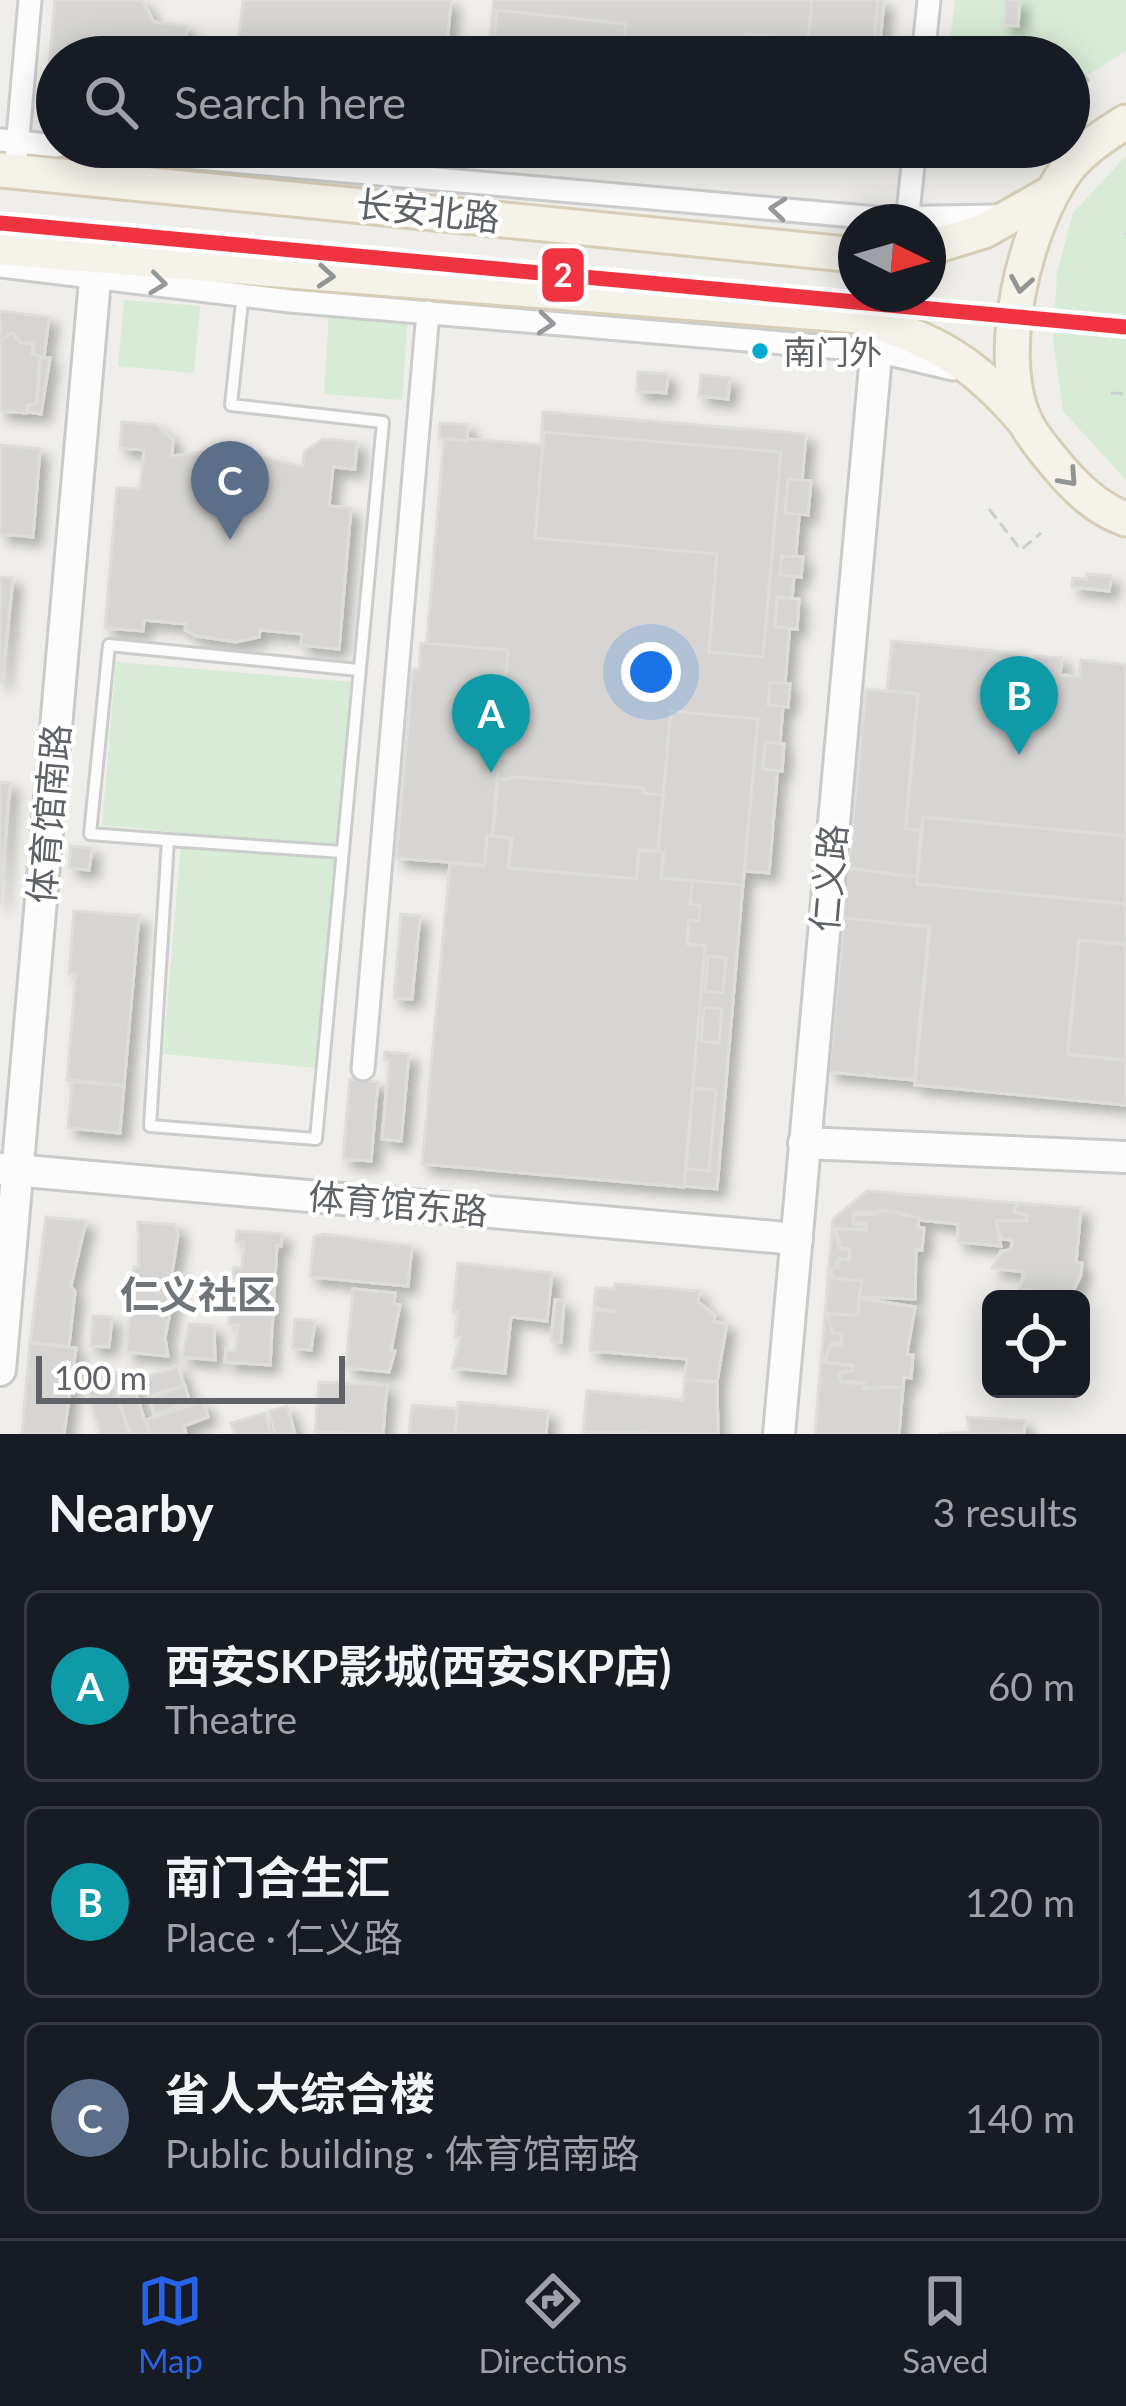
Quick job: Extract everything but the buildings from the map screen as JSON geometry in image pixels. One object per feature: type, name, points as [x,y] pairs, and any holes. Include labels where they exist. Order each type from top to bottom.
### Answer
[{"type":"main road","points":[[1090,150],[1126,122]]},
{"type":"main road","name":"长安北路","points":[[111,168],[838,253]]},
{"type":"main road","points":[[1015,410],[1016,321],[1032,236],[1069,168]]},
{"type":"main road","points":[[946,243],[984,231],[1051,194]]},
{"type":"main road","name":"长安北路","points":[[0,248],[97,266],[244,283],[858,316],[878,336],[949,349],[1015,410],[1080,492],[1126,519]]},
{"type":"street","points":[[8,156],[30,0]]},
{"type":"street","points":[[925,36],[929,0]]},
{"type":"street","points":[[314,168],[838,214]]},
{"type":"street","points":[[910,204],[913,168]]},
{"type":"street","points":[[946,219],[989,218],[1020,211]]},
{"type":"street","points":[[0,266],[97,266]]},
{"type":"street","name":"体育馆南路","points":[[0,1370],[9,1170],[97,266]]},
{"type":"street","points":[[244,283],[428,312],[878,336]]},
{"type":"street","points":[[362,1069],[428,312]]},
{"type":"street","name":"仁义路","points":[[779,1434],[878,336]]},
{"type":"street","points":[[804,1143],[1126,1157]]},
{"type":"street","name":"体育馆东路","points":[[9,1170],[797,1239]]},
{"type":"lane","points":[[169,841],[150,1126],[316,1139],[383,422],[231,405],[244,283]]},
{"type":"lane","points":[[343,852],[90,834],[109,645],[358,670]]},
{"type":"path","points":[[1111,393],[1126,394]]},
{"type":"path","points":[[989,509],[1021,550],[1041,533]]},
{"type":"green space","points":[[955,0],[1126,0],[1126,51],[1090,74],[1090,36],[951,36]]},
{"type":"green space","points":[[1126,156],[1126,480],[1063,411],[1053,340],[1057,273],[1073,213]]},
{"type":"green space","points":[[124,300],[200,306],[194,373],[118,366]]},
{"type":"green space","points":[[329,311],[408,316],[402,400],[324,394]]},
{"type":"green space","points":[[116,662],[351,682],[317,1068],[163,1054],[182,833],[102,825]]},
{"type":"transit line","name":"2","points":[[0,223],[1126,327]]},
{"type":"place","name":"南门外","points":[[760,351]]},
{"type":"place","name":"省人大综合楼","points":[[230,540]]},
{"type":"place","name":"南门合生汇","points":[[1019,755]]},
{"type":"place","name":"西安SKP影城(西安SKP店)","points":[[491,773]]},
{"type":"district","name":"仁义社区","points":[[198,1295]]}]
